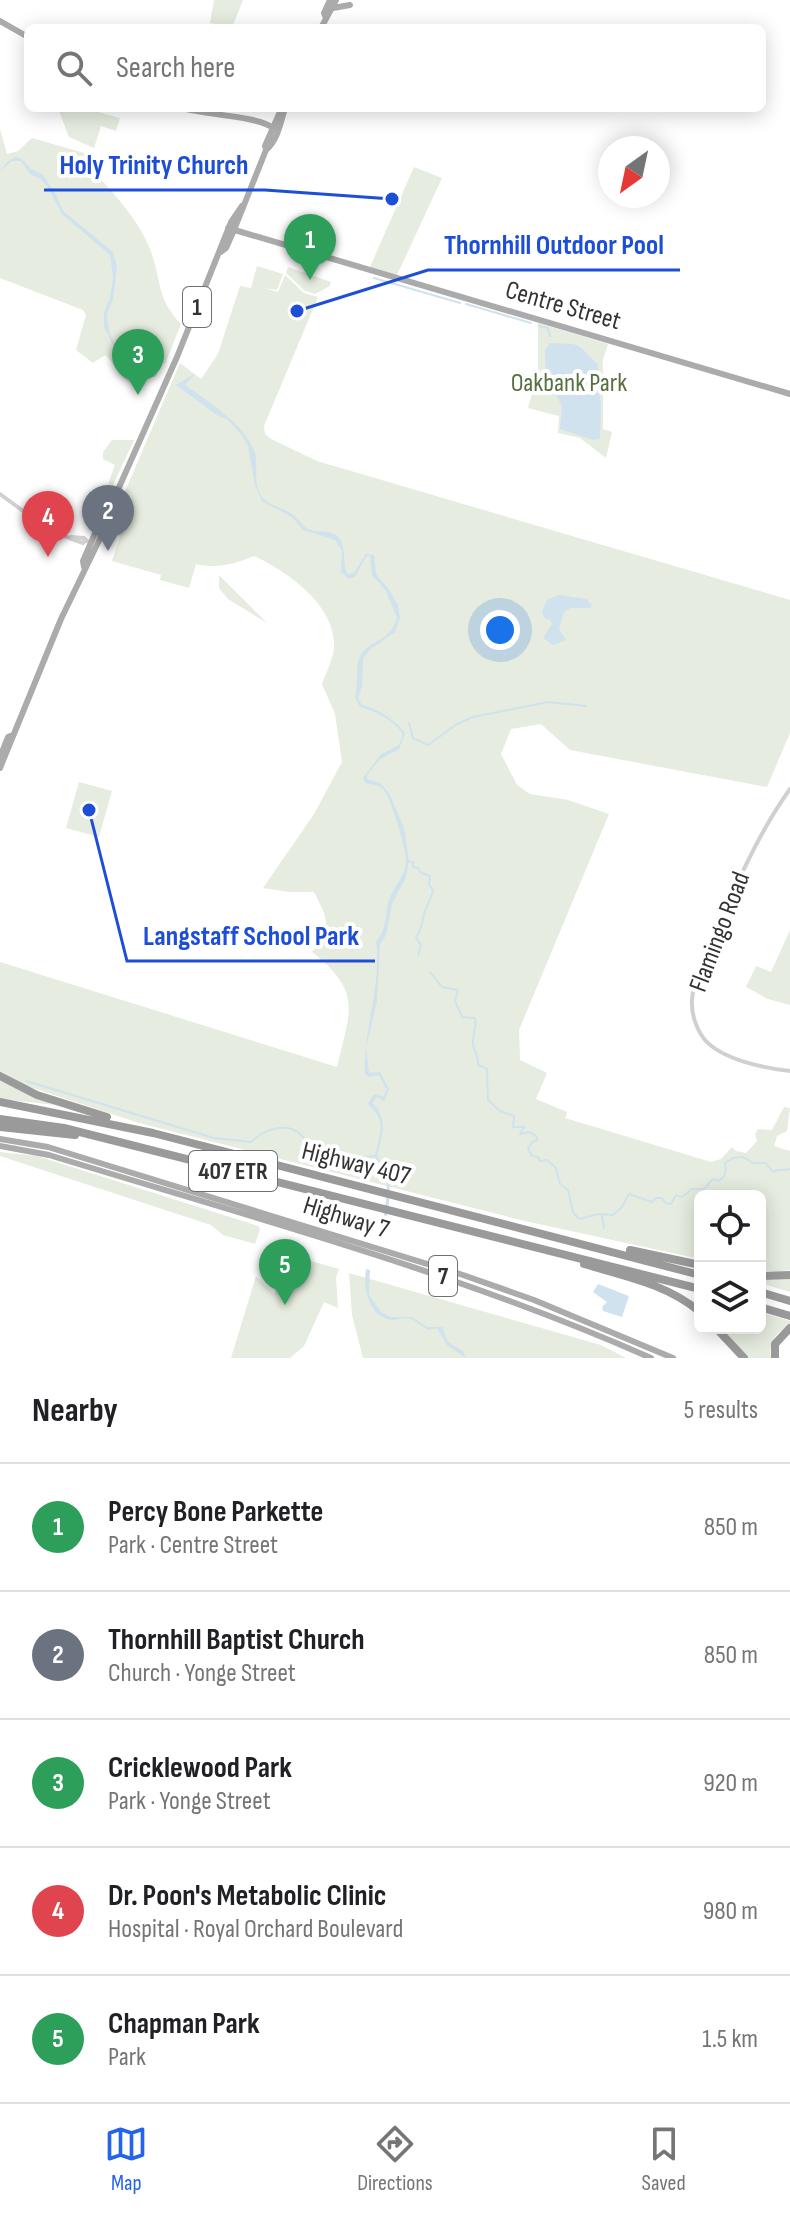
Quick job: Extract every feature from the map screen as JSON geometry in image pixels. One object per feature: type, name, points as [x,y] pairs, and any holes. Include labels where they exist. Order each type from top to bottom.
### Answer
[{"type":"highway","points":[[0,1076],[37,1095],[153,1133]]},
{"type":"highway","name":"Highway 407","points":[[0,1102],[153,1133],[694,1273]]},
{"type":"highway","name":"Highway 407","points":[[0,1119],[64,1128],[694,1287]]},
{"type":"highway","points":[[0,1127],[100,1137]]},
{"type":"highway","points":[[572,1240],[694,1264]]},
{"type":"highway","points":[[554,1251],[578,1262],[666,1290],[694,1307]]},
{"type":"highway","points":[[766,1276],[790,1275]]},
{"type":"highway","points":[[766,1294],[790,1301]]},
{"type":"highway","points":[[766,1309],[790,1316]]},
{"type":"highway","points":[[775,1358],[775,1344],[790,1328]]},
{"type":"highway","points":[[722,1334],[744,1358]]},
{"type":"main road","points":[[323,24],[331,4],[336,0]]},
{"type":"main road","points":[[331,4],[350,5]]},
{"type":"main road","points":[[0,19],[24,33]]},
{"type":"main road","points":[[201,112],[270,124],[276,129]]},
{"type":"main road","points":[[205,112],[210,114]]},
{"type":"main road","name":"1","points":[[0,768],[92,542],[100,530],[221,252],[226,248],[231,229],[282,112]]},
{"type":"main road","name":"Centre Street","points":[[231,229],[790,394]]},
{"type":"main road","name":"1","points":[[0,757],[8,737],[13,735]]},
{"type":"main road","name":"Highway 7","points":[[0,1139],[48,1147],[463,1275],[534,1300],[673,1358]]},
{"type":"main road","name":"Highway 7","points":[[0,1146],[49,1155],[462,1282],[651,1358]]},
{"type":"street","points":[[0,494],[43,526],[83,543],[92,542]]},
{"type":"street","name":"Flamingo Road","points":[[790,789],[753,847],[699,974],[692,996],[692,1013],[704,1039],[715,1048],[754,1063],[790,1071]]},
{"type":"green space","points":[[214,0],[243,0],[234,24],[210,23]]},
{"type":"green space","points":[[60,112],[98,112],[120,118],[116,131],[101,126],[94,148],[69,137]]},
{"type":"green space","points":[[0,129],[7,154],[18,151],[32,138],[105,159],[98,176],[140,229],[150,249],[163,297],[181,324],[165,364],[140,353],[146,374],[139,385],[126,380],[105,355],[93,363],[76,350],[86,315],[83,310],[0,278]]},
{"type":"green space","points":[[414,167],[442,178],[397,275],[370,267]]},
{"type":"green space","points":[[257,266],[283,274],[277,290],[264,288],[278,292],[285,275],[304,293],[318,297],[264,426],[265,434],[271,439],[317,461],[790,600],[790,733],[767,787],[570,750],[541,724],[511,729],[501,754],[517,785],[530,794],[568,800],[609,814],[519,1030],[520,1060],[547,1073],[536,1099],[567,1112],[565,1118],[711,1162],[721,1159],[732,1147],[746,1153],[757,1141],[755,1134],[758,1129],[772,1130],[784,1107],[790,1108],[787,1131],[777,1136],[774,1146],[790,1151],[790,1270],[766,1271],[766,1190],[694,1190],[694,1258],[525,1221],[139,1123],[27,1086],[0,1071],[0,962],[337,1067],[346,1031],[348,1004],[346,991],[339,979],[312,952],[326,929],[323,910],[314,892],[263,888],[314,814],[342,762],[335,714],[322,684],[334,648],[333,633],[327,618],[308,592],[281,571],[254,556],[226,565],[196,564],[189,588],[160,580],[161,575],[112,561],[120,536],[108,531],[180,363],[201,379],[218,354],[240,286],[251,288]]},
{"type":"green space","points":[[288,267],[331,282],[330,286],[315,294],[305,291],[286,273]]},
{"type":"green space","name":"Oakbank Park","points":[[538,323],[608,344],[603,360],[603,429],[612,432],[606,458],[580,438],[558,433],[559,416],[528,408],[538,372]]},
{"type":"green space","points":[[112,440],[134,440],[113,485],[108,484],[115,465],[103,459],[103,452]]},
{"type":"green space","points":[[219,575],[267,623],[228,599],[219,588]]},
{"type":"green space","points":[[79,782],[112,791],[99,837],[66,828]]},
{"type":"green space","points":[[790,930],[790,1005],[768,999],[746,987],[756,966],[771,972]]},
{"type":"green space","points":[[0,1081],[55,1105],[0,1099]]},
{"type":"green space","points":[[0,1152],[37,1156],[260,1229],[255,1244],[223,1235],[211,1225],[0,1156]]},
{"type":"green space","points":[[290,1255],[339,1269],[336,1277],[338,1308],[324,1302],[304,1346],[290,1358],[231,1358],[256,1276],[274,1294]]},
{"type":"green space","points":[[349,1273],[601,1345],[626,1358],[363,1358],[352,1315]]},
{"type":"green space","points":[[790,1278],[790,1292],[766,1285],[766,1279]]},
{"type":"green space","points":[[766,1314],[790,1321],[790,1326],[774,1338],[771,1358],[748,1358],[726,1334],[766,1334]]},
{"type":"water","points":[[16,157],[43,175],[63,211],[113,252],[117,267],[113,299],[107,314],[110,335],[117,348],[157,374],[155,377],[150,377],[116,350],[104,327],[104,312],[113,277],[110,255],[62,214],[47,186],[30,174],[21,161],[11,161],[0,172],[7,162]]},
{"type":"water","points":[[550,343],[578,346],[598,365],[600,439],[593,440],[560,429],[562,406],[546,378],[545,350]]},
{"type":"water","points":[[196,373],[185,385],[225,414],[250,442],[255,453],[257,484],[261,495],[292,514],[308,529],[336,535],[343,547],[347,574],[354,573],[366,554],[374,555],[376,574],[398,605],[400,618],[395,632],[369,650],[363,659],[362,686],[358,698],[362,705],[392,720],[405,734],[399,749],[379,760],[367,779],[380,783],[389,793],[404,828],[409,861],[406,877],[392,904],[386,935],[380,945],[377,1001],[366,1048],[377,974],[376,941],[382,932],[389,900],[402,876],[406,860],[398,823],[386,794],[383,789],[365,783],[363,778],[381,754],[399,745],[403,734],[384,717],[360,707],[355,697],[357,668],[362,653],[390,632],[397,618],[386,591],[372,575],[370,555],[355,577],[349,579],[341,572],[342,551],[335,540],[303,530],[292,517],[262,501],[255,485],[248,446],[241,434],[228,420],[176,385]]},
{"type":"water","points":[[559,595],[587,599],[592,606],[571,608],[564,612],[559,629],[566,640],[553,645],[543,638],[552,624],[544,618],[542,611],[547,600]]},
{"type":"water","points":[[366,1048],[369,1073],[380,1072],[389,1089],[384,1101],[377,1097],[372,1103],[381,1115],[382,1135],[377,1156],[387,1171],[390,1187],[388,1213],[380,1234],[377,1233],[384,1213],[386,1178],[375,1156],[380,1122],[368,1104],[374,1094],[383,1097],[387,1090],[379,1075],[369,1077],[365,1074]]},
{"type":"water","points":[[366,1269],[370,1270],[369,1295],[381,1312],[391,1317],[412,1317],[427,1327],[442,1327],[448,1342],[463,1351],[466,1358],[447,1345],[437,1328],[428,1330],[409,1318],[393,1320],[378,1314],[369,1301],[365,1285]]},
{"type":"water","points":[[598,1284],[629,1296],[622,1317],[603,1311],[602,1307],[607,1302],[593,1292]]},
{"type":"waterway","points":[[374,278],[460,303]]},
{"type":"waterway","points":[[466,304],[531,323]]},
{"type":"waterway","points":[[539,326],[548,328],[550,336]]},
{"type":"waterway","points":[[409,723],[413,738],[428,745],[457,724],[473,717],[548,702],[586,706]]},
{"type":"waterway","points":[[408,861],[413,862],[413,867],[421,873],[430,876],[429,885],[433,890],[416,937],[421,946],[418,955]]},
{"type":"waterway","points":[[430,972],[442,987],[458,990],[455,1001],[462,1017],[475,1018],[473,1045],[478,1065],[487,1069],[488,1100],[500,1111],[514,1116],[513,1127],[524,1127],[520,1134],[530,1132],[537,1137],[528,1149],[532,1156],[540,1161],[547,1160],[556,1168],[560,1184],[568,1190],[573,1212],[579,1219],[599,1214],[613,1215],[629,1194],[652,1202],[662,1198],[665,1203],[671,1204],[676,1195],[682,1197],[692,1189],[704,1189],[713,1179],[721,1179],[725,1174],[725,1163],[733,1158],[743,1157],[753,1163],[766,1163],[772,1171],[790,1169]]},
{"type":"waterway","points":[[26,1081],[214,1138],[251,1142],[276,1128],[290,1128],[304,1138],[312,1152],[324,1157],[375,1156]]},
{"type":"waterway","points":[[602,1216],[604,1228]]},
{"type":"place","name":"Holy Trinity Church","points":[[392,199]]},
{"type":"place","name":"Percy Bone Parkette","points":[[310,280]]},
{"type":"place","name":"Thornhill Outdoor Pool","points":[[297,311]]},
{"type":"place","name":"Cricklewood Park","points":[[138,395]]},
{"type":"place","name":"Thornhill Baptist Church","points":[[108,551]]},
{"type":"place","name":"Dr. Poon's Metabolic Clinic","points":[[48,557]]},
{"type":"place","name":"Langstaff School Park","points":[[89,810]]},
{"type":"place","name":"Chapman Park","points":[[285,1305]]}]
